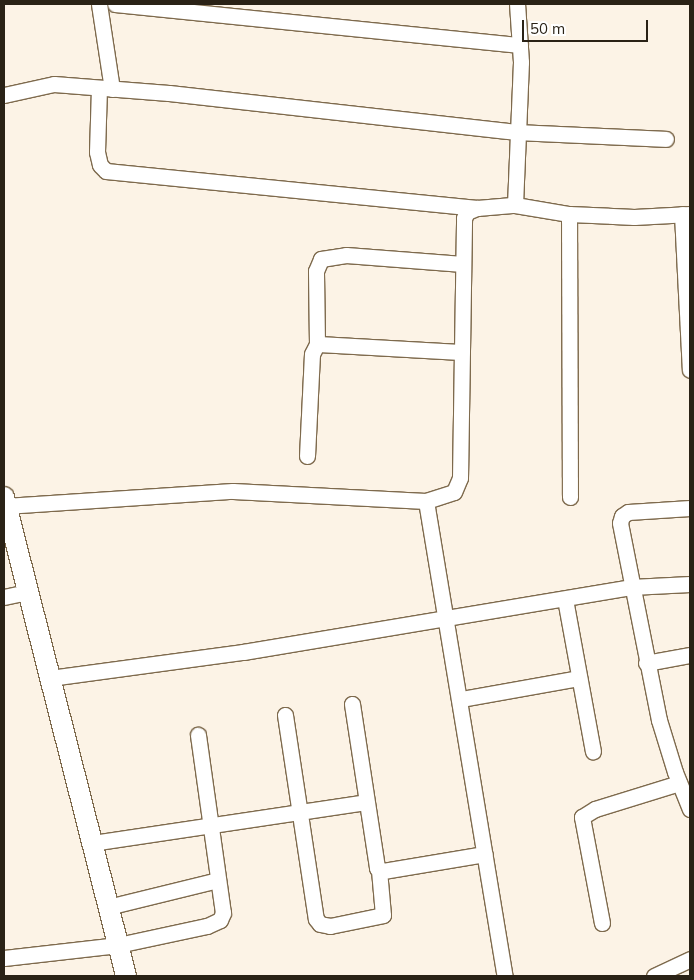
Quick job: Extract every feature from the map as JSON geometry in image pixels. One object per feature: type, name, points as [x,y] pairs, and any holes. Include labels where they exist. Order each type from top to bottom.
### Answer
[{"type":"street","points":[[99,4],[105,88],[96,152],[100,165],[106,171],[477,208],[515,205],[569,214],[634,217],[686,214],[690,370]]},
{"type":"street","points":[[115,4],[520,46]]},
{"type":"street","points":[[515,205],[520,46],[517,4]]},
{"type":"street","points":[[4,95],[41,85],[105,88],[518,132],[666,139]]},
{"type":"street","points":[[126,976],[5,502],[232,491],[426,501],[448,496],[459,485],[464,218],[477,208]]},
{"type":"street","points":[[569,214],[570,497]]},
{"type":"street","points":[[307,456],[312,354],[317,344],[316,271],[321,259],[346,255],[463,264]]},
{"type":"street","points":[[317,344],[462,352]]},
{"type":"street","points":[[426,501],[445,619],[461,699],[484,854],[505,976]]},
{"type":"street","points":[[690,508],[680,511],[636,511],[622,516],[630,587],[646,663],[679,783],[690,809]]},
{"type":"street","points":[[50,678],[445,619],[630,587],[690,584]]},
{"type":"street","points":[[4,597],[27,592]]},
{"type":"street","points":[[564,599],[592,752]]},
{"type":"street","points":[[646,663],[690,655]]},
{"type":"street","points":[[461,699],[579,678]]},
{"type":"street","points":[[285,716],[298,812],[316,919],[320,924],[330,926],[383,915],[379,870],[375,864],[352,704]]},
{"type":"street","points":[[4,958],[118,945],[215,925],[223,913],[198,735]]},
{"type":"street","points":[[602,923],[582,817],[595,809],[679,783]]},
{"type":"street","points":[[92,843],[365,802]]},
{"type":"street","points":[[379,870],[484,854]]},
{"type":"street","points":[[108,906],[218,880]]},
{"type":"street","points":[[654,976],[690,959]]}]
